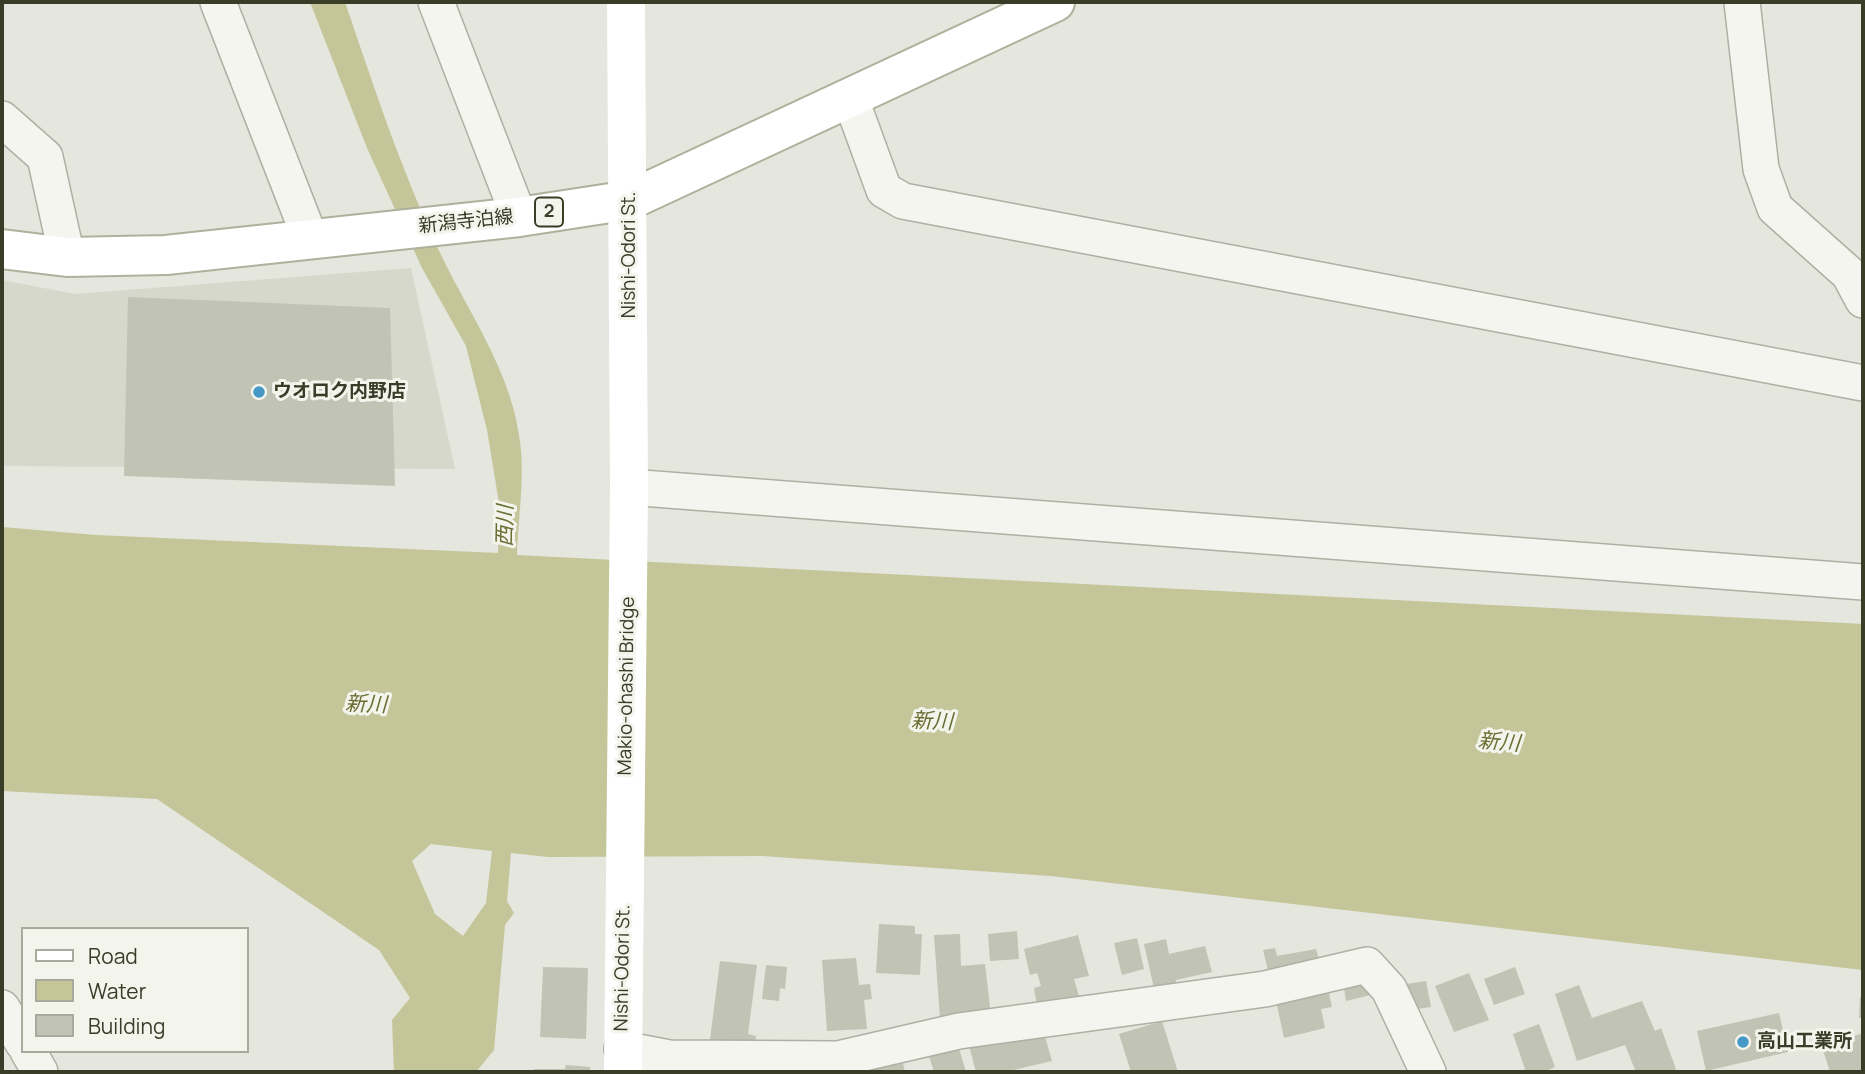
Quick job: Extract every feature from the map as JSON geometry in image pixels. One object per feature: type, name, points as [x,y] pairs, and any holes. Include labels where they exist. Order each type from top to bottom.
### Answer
[{"type":"main road","name":"Nishi-Odori St.","points":[[626,2],[630,200],[629,497]]},
{"type":"main road","name":"新潟寺泊線","points":[[2,249],[67,257],[166,255],[519,217],[630,200],[1055,2]]},
{"type":"main road","name":"Makio-ohashi Bridge","points":[[624,864],[629,497]]},
{"type":"main road","name":"Nishi-Odori St.","points":[[622,1061],[624,864]]},
{"type":"street","points":[[218,2],[310,238]]},
{"type":"street","points":[[436,2],[519,217]]},
{"type":"street","points":[[1742,2],[1761,169],[1775,208],[1849,274],[1863,300]]},
{"type":"street","points":[[850,97],[884,190],[903,201],[1863,383]]},
{"type":"street","points":[[2,119],[46,157],[67,257]]},
{"type":"street","points":[[629,497],[1863,582]]},
{"type":"street","points":[[622,1061],[669,1058],[838,1059],[959,1031],[1265,989],[1367,965],[1389,989],[1428,1072]]},
{"type":"street","points":[[2,1008],[21,1040]]},
{"type":"street","points":[[29,1053],[40,1072]]},
{"type":"shaded area","points":[[411,268],[455,469],[2,466],[2,280],[75,294]]},
{"type":"water","points":[[310,2],[345,2],[392,138],[419,205],[502,375],[516,419],[520,442],[522,483],[517,555],[1863,624],[1863,970],[1051,876],[762,856],[548,857],[511,853],[507,901],[514,913],[505,925],[494,1050],[476,1072],[394,1072],[392,1020],[410,998],[379,950],[157,799],[2,791],[2,527],[96,535],[498,553],[499,503],[487,430],[466,346],[422,268],[367,148]],"holes":[[[431,844],[492,851],[486,903],[463,936],[435,914],[412,861]]]},
{"type":"building","name":"ウオロク内野店","points":[[128,297],[390,308],[395,486],[124,476]]},
{"type":"building","points":[[879,924],[915,926],[915,934],[922,934],[920,975],[876,973]]},
{"type":"building","points":[[1017,931],[1019,959],[990,961],[988,934]]},
{"type":"building","points":[[960,934],[961,966],[985,964],[991,1016],[940,1019],[934,935]]},
{"type":"building","points":[[1078,935],[1089,976],[1074,979],[1079,996],[1037,1006],[1034,988],[1041,986],[1037,973],[1030,975],[1024,949]]},
{"type":"building","points":[[1137,938],[1144,969],[1122,975],[1114,943]]},
{"type":"building","points":[[1166,939],[1169,954],[1205,946],[1212,972],[1176,980],[1177,988],[1155,993],[1144,944]]},
{"type":"building","points":[[1275,948],[1277,956],[1316,949],[1320,963],[1269,974],[1263,950]]},
{"type":"building","points":[[856,958],[859,985],[870,984],[872,999],[864,1000],[867,1029],[827,1031],[822,960]]},
{"type":"building","points":[[720,961],[757,965],[748,1034],[756,1036],[754,1052],[709,1047]]},
{"type":"building","points":[[766,965],[787,967],[785,989],[780,988],[779,1001],[762,999]]},
{"type":"building","points":[[543,967],[588,968],[586,1039],[540,1037]]},
{"type":"building","points":[[1515,967],[1525,994],[1494,1005],[1484,979]]},
{"type":"building","points":[[1469,973],[1489,1020],[1454,1032],[1435,986]]},
{"type":"building","points":[[1372,981],[1375,994],[1346,1001],[1344,988]]},
{"type":"building","points":[[1426,981],[1431,1007],[1410,1010],[1406,984]]},
{"type":"building","points":[[1579,985],[1592,1018],[1642,1001],[1655,1031],[1661,1028],[1676,1069],[1671,1072],[1636,1072],[1625,1045],[1577,1061],[1555,994]]},
{"type":"building","points":[[1328,989],[1332,1007],[1321,1009],[1325,1028],[1284,1038],[1276,1001]]},
{"type":"building","points":[[1860,997],[1863,997],[1863,1018],[1859,1018]]},
{"type":"building","name":"高山工業所","points":[[1779,1013],[1788,1052],[1706,1071],[1697,1031]]},
{"type":"building","points":[[1162,1021],[1178,1072],[1131,1072],[1119,1034]]},
{"type":"building","points":[[1539,1024],[1555,1067],[1543,1072],[1526,1072],[1513,1034]]},
{"type":"building","points":[[1044,1033],[1052,1061],[1005,1072],[976,1072],[968,1042]]},
{"type":"building","points":[[1863,1033],[1863,1072],[1830,1072],[1822,1047]]},
{"type":"building","points":[[958,1045],[966,1072],[934,1072],[928,1053]]},
{"type":"building","points":[[902,1059],[905,1072],[850,1072]]},
{"type":"building","points":[[566,1065],[590,1067],[590,1072],[534,1072],[534,1069],[565,1069]]},
{"type":"place","name":"ウオロク内野店","points":[[259,392]]},
{"type":"place","name":"高山工業所","points":[[1743,1042]]},
{"type":"water label","name":"西川","points":[[506,526]]},
{"type":"water label","name":"新川","points":[[366,705]]},
{"type":"water label","name":"新川","points":[[932,722]]},
{"type":"water label","name":"新川","points":[[1499,743]]}]
